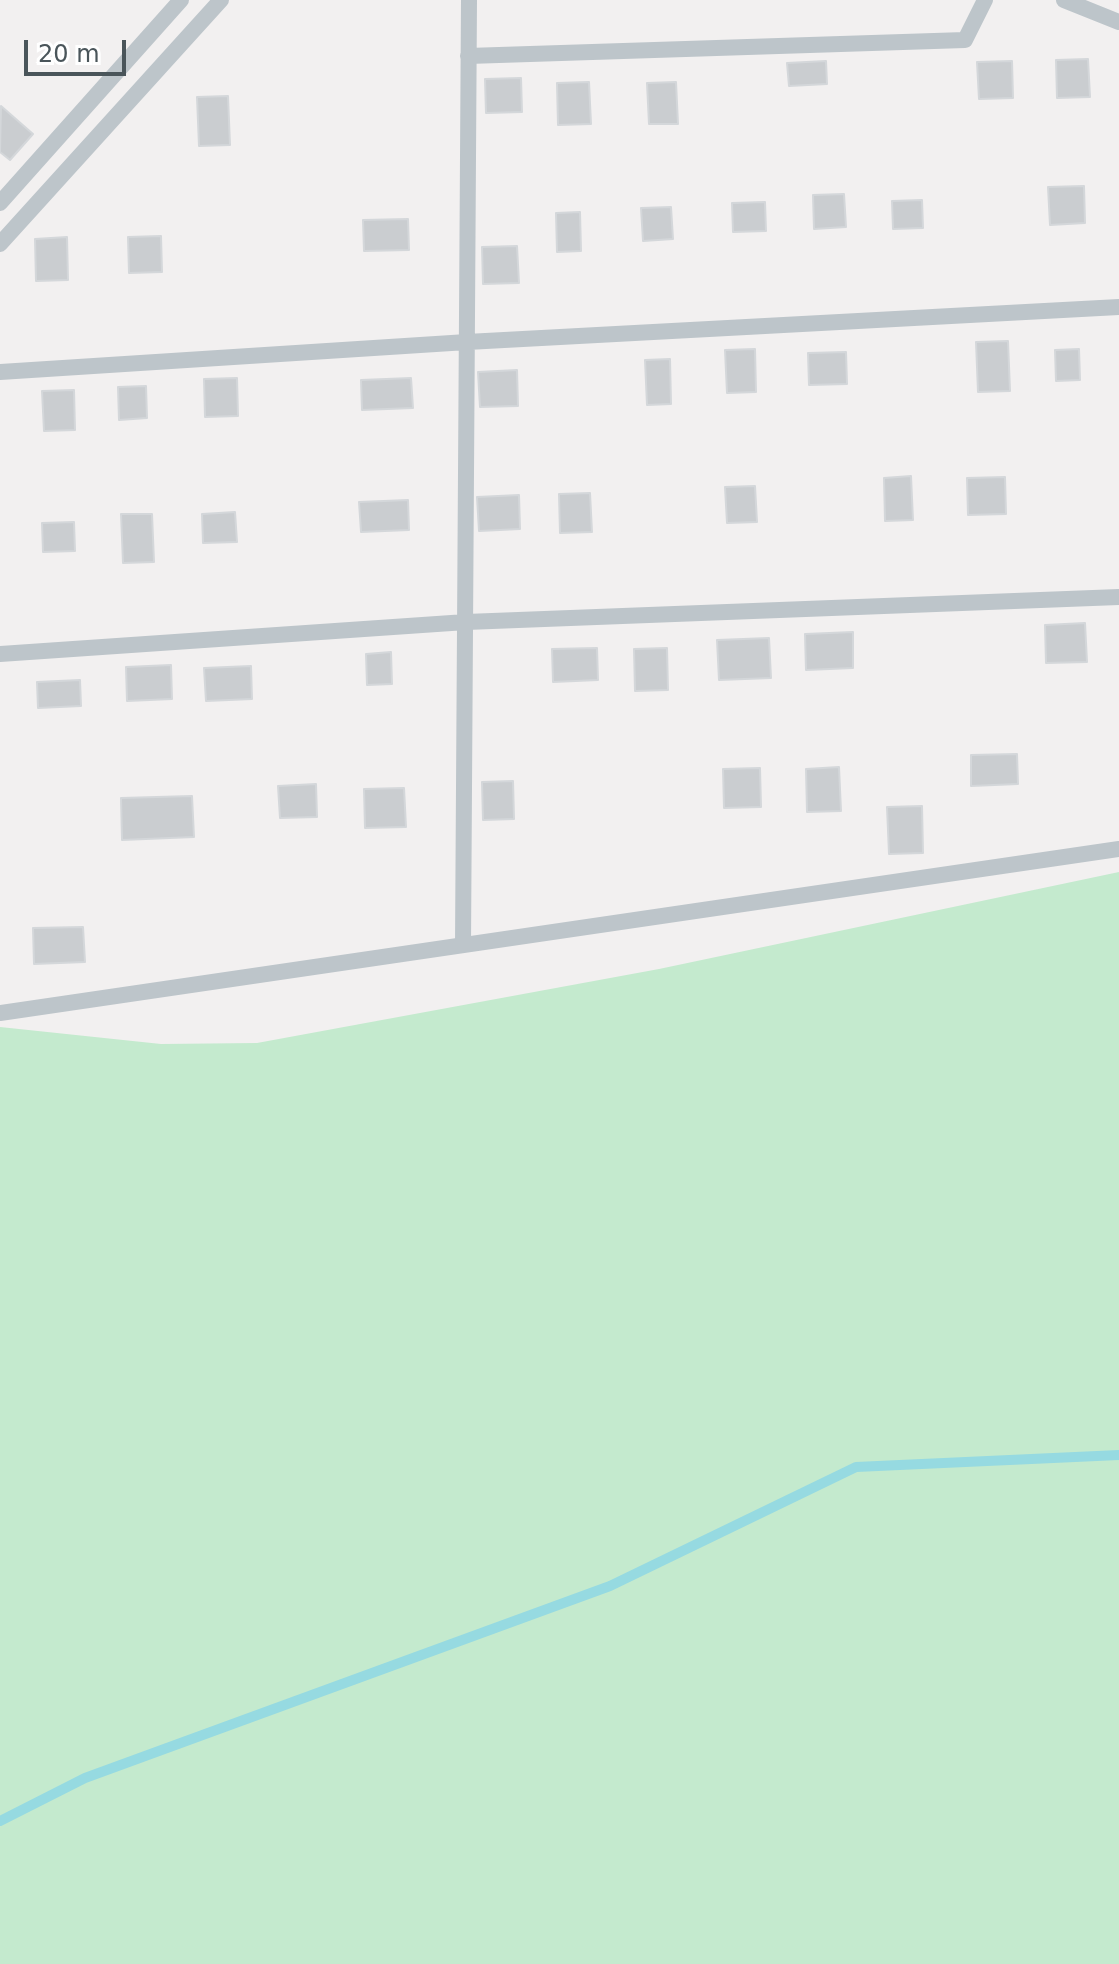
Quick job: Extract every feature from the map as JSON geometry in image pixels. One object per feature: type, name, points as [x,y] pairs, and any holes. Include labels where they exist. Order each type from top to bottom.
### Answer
[{"type":"lane","points":[[0,203],[181,0]]},
{"type":"lane","points":[[0,244],[221,0]]},
{"type":"lane","points":[[463,945],[469,0]]},
{"type":"lane","points":[[468,56],[965,40],[985,0]]},
{"type":"lane","points":[[1064,0],[1119,22]]},
{"type":"lane","points":[[0,372],[467,342],[1119,307]]},
{"type":"lane","points":[[0,654],[466,622],[1119,597]]},
{"type":"lane","points":[[0,1013],[1119,849]]},
{"type":"green space","points":[[1119,872],[1119,1964],[0,1964],[0,1027],[161,1044],[257,1043],[659,969]]},
{"type":"building","points":[[1088,59],[1090,97],[1057,98],[1056,60]]},
{"type":"building","points":[[826,61],[827,84],[789,86],[787,63]]},
{"type":"building","points":[[1012,61],[1013,98],[979,99],[977,62]]},
{"type":"building","points":[[521,78],[522,112],[486,113],[485,79]]},
{"type":"building","points":[[589,82],[591,124],[558,125],[557,83]]},
{"type":"building","points":[[676,82],[678,124],[649,124],[647,83]]},
{"type":"building","points":[[228,96],[230,145],[199,146],[197,97]]},
{"type":"building","points":[[1,106],[33,134],[10,160],[0,152]]},
{"type":"building","points":[[1084,186],[1085,223],[1050,225],[1048,187]]},
{"type":"building","points":[[844,194],[846,227],[814,229],[813,195]]},
{"type":"building","points":[[922,200],[923,228],[893,229],[892,201]]},
{"type":"building","points":[[765,202],[766,231],[733,232],[732,203]]},
{"type":"building","points":[[671,207],[673,239],[643,241],[641,208]]},
{"type":"building","points":[[580,212],[581,251],[557,252],[556,213]]},
{"type":"building","points":[[408,219],[409,250],[364,251],[363,220]]},
{"type":"building","points":[[161,236],[162,272],[129,273],[128,237]]},
{"type":"building","points":[[67,237],[68,280],[36,281],[35,239]]},
{"type":"building","points":[[517,246],[519,283],[483,284],[482,247]]},
{"type":"building","points":[[1008,341],[1010,391],[978,392],[976,342]]},
{"type":"building","points":[[755,349],[756,392],[727,393],[725,350]]},
{"type":"building","points":[[1079,349],[1080,380],[1056,381],[1055,350]]},
{"type":"building","points":[[846,352],[847,384],[809,385],[808,353]]},
{"type":"building","points":[[670,359],[671,404],[647,405],[645,360]]},
{"type":"building","points":[[517,370],[518,406],[480,407],[478,372]]},
{"type":"building","points":[[237,378],[238,416],[205,417],[204,379]]},
{"type":"building","points":[[411,378],[413,408],[362,410],[361,380]]},
{"type":"building","points":[[146,386],[147,418],[119,420],[118,387]]},
{"type":"building","points":[[74,390],[75,430],[44,431],[42,391]]},
{"type":"building","points":[[911,476],[913,520],[885,521],[884,478]]},
{"type":"building","points":[[1005,477],[1006,514],[968,515],[967,478]]},
{"type":"building","points":[[755,486],[757,522],[727,523],[725,487]]},
{"type":"building","points":[[590,493],[592,532],[560,533],[559,494]]},
{"type":"building","points":[[519,495],[520,529],[479,531],[477,497]]},
{"type":"building","points":[[408,500],[409,530],[361,532],[359,502]]},
{"type":"building","points":[[235,512],[237,542],[203,543],[202,514]]},
{"type":"building","points":[[121,514],[152,514],[154,562],[123,563]]},
{"type":"building","points":[[74,522],[75,551],[43,552],[42,523]]},
{"type":"building","points":[[1085,623],[1087,662],[1046,663],[1045,625]]},
{"type":"building","points":[[853,632],[853,668],[806,670],[805,634]]},
{"type":"building","points":[[769,638],[771,678],[719,680],[717,640]]},
{"type":"building","points":[[597,648],[598,680],[553,682],[552,649]]},
{"type":"building","points":[[667,648],[668,690],[635,691],[634,649]]},
{"type":"building","points":[[391,652],[392,684],[367,685],[366,654]]},
{"type":"building","points":[[171,665],[172,699],[127,701],[126,667]]},
{"type":"building","points":[[251,666],[252,699],[206,701],[204,668]]},
{"type":"building","points":[[80,680],[81,706],[38,708],[37,682]]},
{"type":"building","points":[[1017,754],[1018,784],[971,786],[971,755]]},
{"type":"building","points":[[839,767],[841,811],[807,812],[806,769]]},
{"type":"building","points":[[760,768],[761,807],[724,808],[723,769]]},
{"type":"building","points":[[513,781],[514,819],[483,820],[482,782]]},
{"type":"building","points":[[316,784],[317,817],[280,818],[278,786]]},
{"type":"building","points":[[404,788],[406,827],[365,828],[364,789]]},
{"type":"building","points":[[192,796],[194,837],[122,840],[121,798]]},
{"type":"building","points":[[922,806],[923,853],[889,854],[887,807]]},
{"type":"building","points":[[83,927],[85,962],[34,964],[33,928]]},
{"type":"waterway","points":[[0,1821],[85,1778],[610,1586],[856,1467],[1119,1455]]}]
